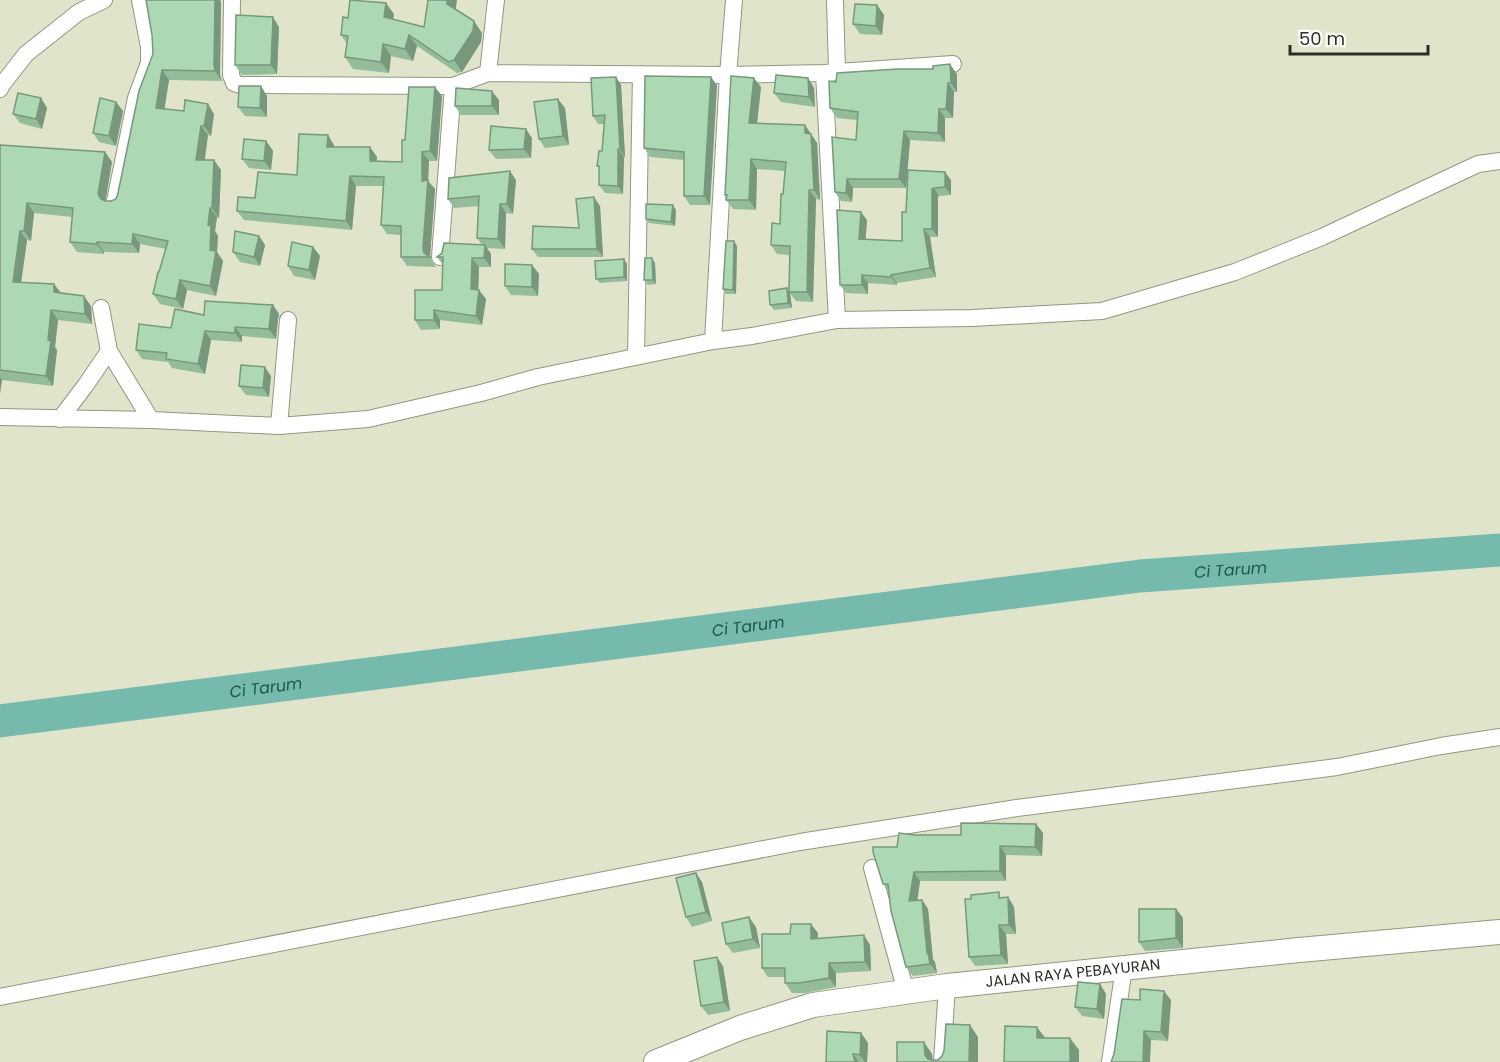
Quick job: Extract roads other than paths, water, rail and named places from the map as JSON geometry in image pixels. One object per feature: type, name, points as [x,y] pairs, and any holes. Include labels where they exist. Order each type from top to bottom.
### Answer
[{"type":"main road","name":"JALAN RAYA PEBAYURAN","points":[[663,1061],[740,1028],[813,1005],[947,986],[1500,932]]},
{"type":"street","points":[[0,89],[26,54],[79,12],[104,0]]},
{"type":"street","points":[[116,201],[136,98],[149,63],[149,47],[140,0]]},
{"type":"street","points":[[232,0],[231,75],[234,83],[240,85],[453,86],[488,73],[728,75],[831,72],[953,64]]},
{"type":"street","points":[[488,73],[496,0]]},
{"type":"street","points":[[712,340],[734,0]]},
{"type":"street","points":[[835,0],[831,72],[837,320]]},
{"type":"street","points":[[636,357],[641,74]]},
{"type":"street","points":[[440,257],[453,86]]},
{"type":"street","points":[[0,417],[151,420],[279,426],[368,419],[481,393],[537,377],[712,340],[752,336],[837,320],[972,318],[1101,311],[1235,272],[1322,237],[1478,164],[1500,161]]},
{"type":"street","points":[[100,308],[109,351],[151,420]]},
{"type":"street","points":[[279,426],[288,320]]},
{"type":"street","points":[[60,419],[109,351]]},
{"type":"street","points":[[0,997],[800,842],[1017,808],[1337,767],[1441,746],[1500,737]]},
{"type":"street","points":[[872,868],[906,992]]},
{"type":"street","points":[[1110,1062],[1124,968]]},
{"type":"street","points":[[942,1062],[947,986]]},
{"type":"waterway","name":"Ci Tarum","points":[[0,721],[1140,576],[1500,550]]}]
